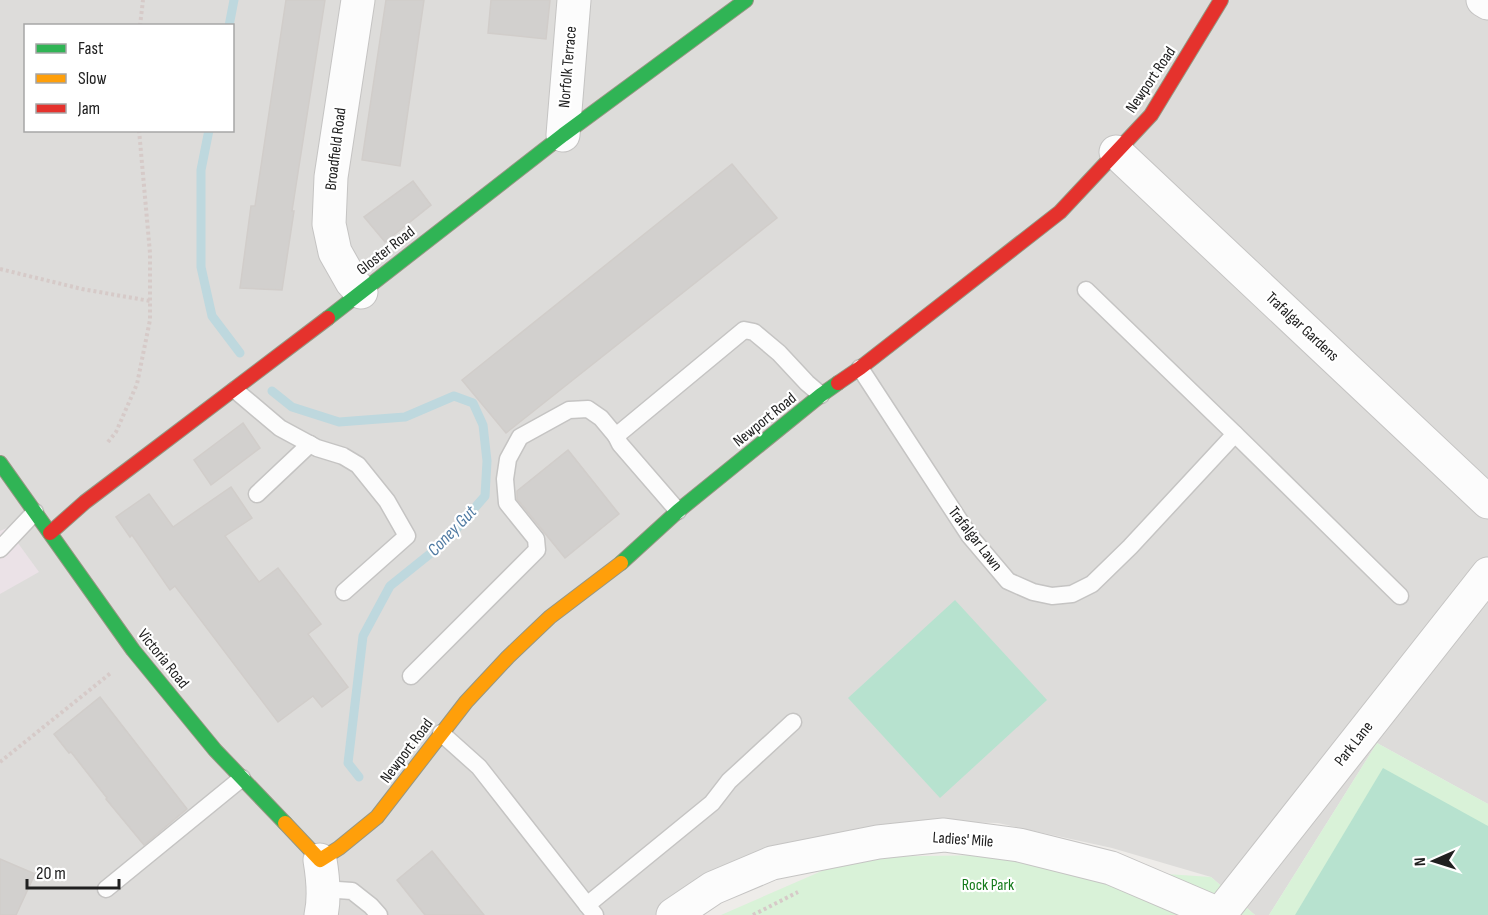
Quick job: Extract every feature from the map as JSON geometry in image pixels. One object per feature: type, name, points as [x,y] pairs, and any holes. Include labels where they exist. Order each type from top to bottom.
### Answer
[{"type":"street","name":"Broadfield Road","points":[[358,0],[331,177],[329,224],[334,252],[352,282],[361,292]]},
{"type":"street","name":"Norfolk Terrace","points":[[563,135],[574,0]]},
{"type":"street","name":"Gloster Road","points":[[50,533],[86,502],[236,390],[563,135],[746,0]]},
{"type":"street","name":"Newport Road","points":[[321,888],[339,848],[377,817],[466,702],[550,617],[617,566],[678,511],[821,395],[860,368],[1060,212],[1151,115],[1221,0]]},
{"type":"street","points":[[1483,0],[1488,3]]},
{"type":"street","name":"Trafalgar Gardens","points":[[1116,152],[1488,502]]},
{"type":"street","name":"Victoria Road","points":[[0,463],[133,650],[215,750],[243,778],[321,888]]},
{"type":"street","name":"Park Lane","points":[[1220,915],[1488,574]]},
{"type":"street","name":"Ladies' Mile","points":[[673,915],[713,888],[772,863],[879,842],[944,835],[1019,845],[1111,868],[1220,915]]},
{"type":"lane","points":[[1086,290],[1400,596]]},
{"type":"lane","points":[[615,436],[744,330],[754,333],[779,353],[821,395]]},
{"type":"lane","name":"Trafalgar Lawn","points":[[860,368],[969,535],[1008,581],[1032,592],[1052,596],[1072,594],[1092,584],[1130,547],[1235,434]]},
{"type":"lane","points":[[236,390],[280,428],[358,465],[387,501],[407,536],[344,592]]},
{"type":"lane","points":[[411,676],[537,550],[536,539],[507,502],[505,479],[508,459],[520,438],[569,410],[588,409],[601,418],[620,444],[678,511]]},
{"type":"lane","points":[[257,494],[310,444]]},
{"type":"lane","points":[[0,549],[35,512]]},
{"type":"lane","points":[[441,733],[479,767],[591,910],[712,803],[729,781],[793,722]]},
{"type":"lane","points":[[106,889],[243,778]]},
{"type":"lane","points":[[321,888],[352,891],[379,915]]},
{"type":"path","points":[[140,24],[143,0]]},
{"type":"path","points":[[103,449],[116,432],[137,384],[150,320],[150,254],[139,132]]},
{"type":"path","points":[[0,269],[150,301]]},
{"type":"path","points":[[0,762],[108,677],[133,650]]},
{"type":"path","points":[[753,915],[804,890]]},
{"type":"shaded area","points":[[0,0],[1488,0],[1488,804],[1377,743],[1269,915],[1255,915],[1211,877],[1112,848],[998,823],[916,821],[853,836],[700,885],[655,915],[0,915]]},
{"type":"shaded area","points":[[7,528],[39,572],[0,594],[0,531]]},
{"type":"green space","points":[[955,600],[1047,700],[940,798],[848,698]]},
{"type":"green space","points":[[1377,743],[1488,804],[1488,915],[1269,915]]},
{"type":"green space","points":[[1383,768],[1488,826],[1488,915],[1295,915]]},
{"type":"green space","name":"Rock Park","points":[[996,855],[1107,870],[1211,877],[1255,915],[721,915],[854,857]]},
{"type":"building","points":[[286,0],[325,0],[282,290],[240,288],[251,206],[255,206]]},
{"type":"building","points":[[386,0],[424,0],[400,166],[362,160]]},
{"type":"building","points":[[491,0],[550,0],[546,39],[488,33]]},
{"type":"building","points":[[732,164],[777,218],[506,433],[462,380]]},
{"type":"building","points":[[413,181],[431,205],[385,242],[364,217]]},
{"type":"building","points":[[243,423],[260,448],[211,485],[194,460]]},
{"type":"building","points":[[568,450],[619,514],[565,558],[517,499],[517,491]]},
{"type":"building","points":[[231,487],[252,518],[225,536],[259,582],[278,568],[321,624],[308,634],[348,687],[322,707],[313,696],[278,722],[175,586],[170,590],[132,535],[130,537],[116,517],[149,494],[173,527]]},
{"type":"building","points":[[100,697],[187,809],[144,845],[71,752],[69,753],[54,734]]},
{"type":"building","points":[[432,851],[484,915],[425,915],[397,880]]},
{"type":"building","points":[[0,859],[35,874],[16,915],[0,915]]},
{"type":"waterway","name":"Coney Gut","points":[[229,24],[234,0]]},
{"type":"waterway","name":"Coney Gut","points":[[209,132],[201,170],[201,267],[212,316],[240,353]]},
{"type":"waterway","name":"Coney Gut","points":[[272,391],[292,407],[339,422],[405,417],[454,396],[473,403],[483,425],[487,461],[485,496],[446,541],[390,586],[363,636],[348,763],[359,777]]},
{"type":"traffic: fast","points":[[328,318],[563,135],[746,0]]},
{"type":"traffic: fast","points":[[621,563],[678,511],[838,383]]},
{"type":"traffic: fast","points":[[0,463],[133,650],[215,750],[285,823]]},
{"type":"traffic: slow","points":[[285,823],[320,860],[339,848],[377,817],[466,702],[508,657],[550,617],[621,563]]},
{"type":"traffic: jam","points":[[838,383],[1060,212],[1151,115],[1221,0]]},
{"type":"traffic: jam","points":[[50,533],[85,502],[328,318]]}]
